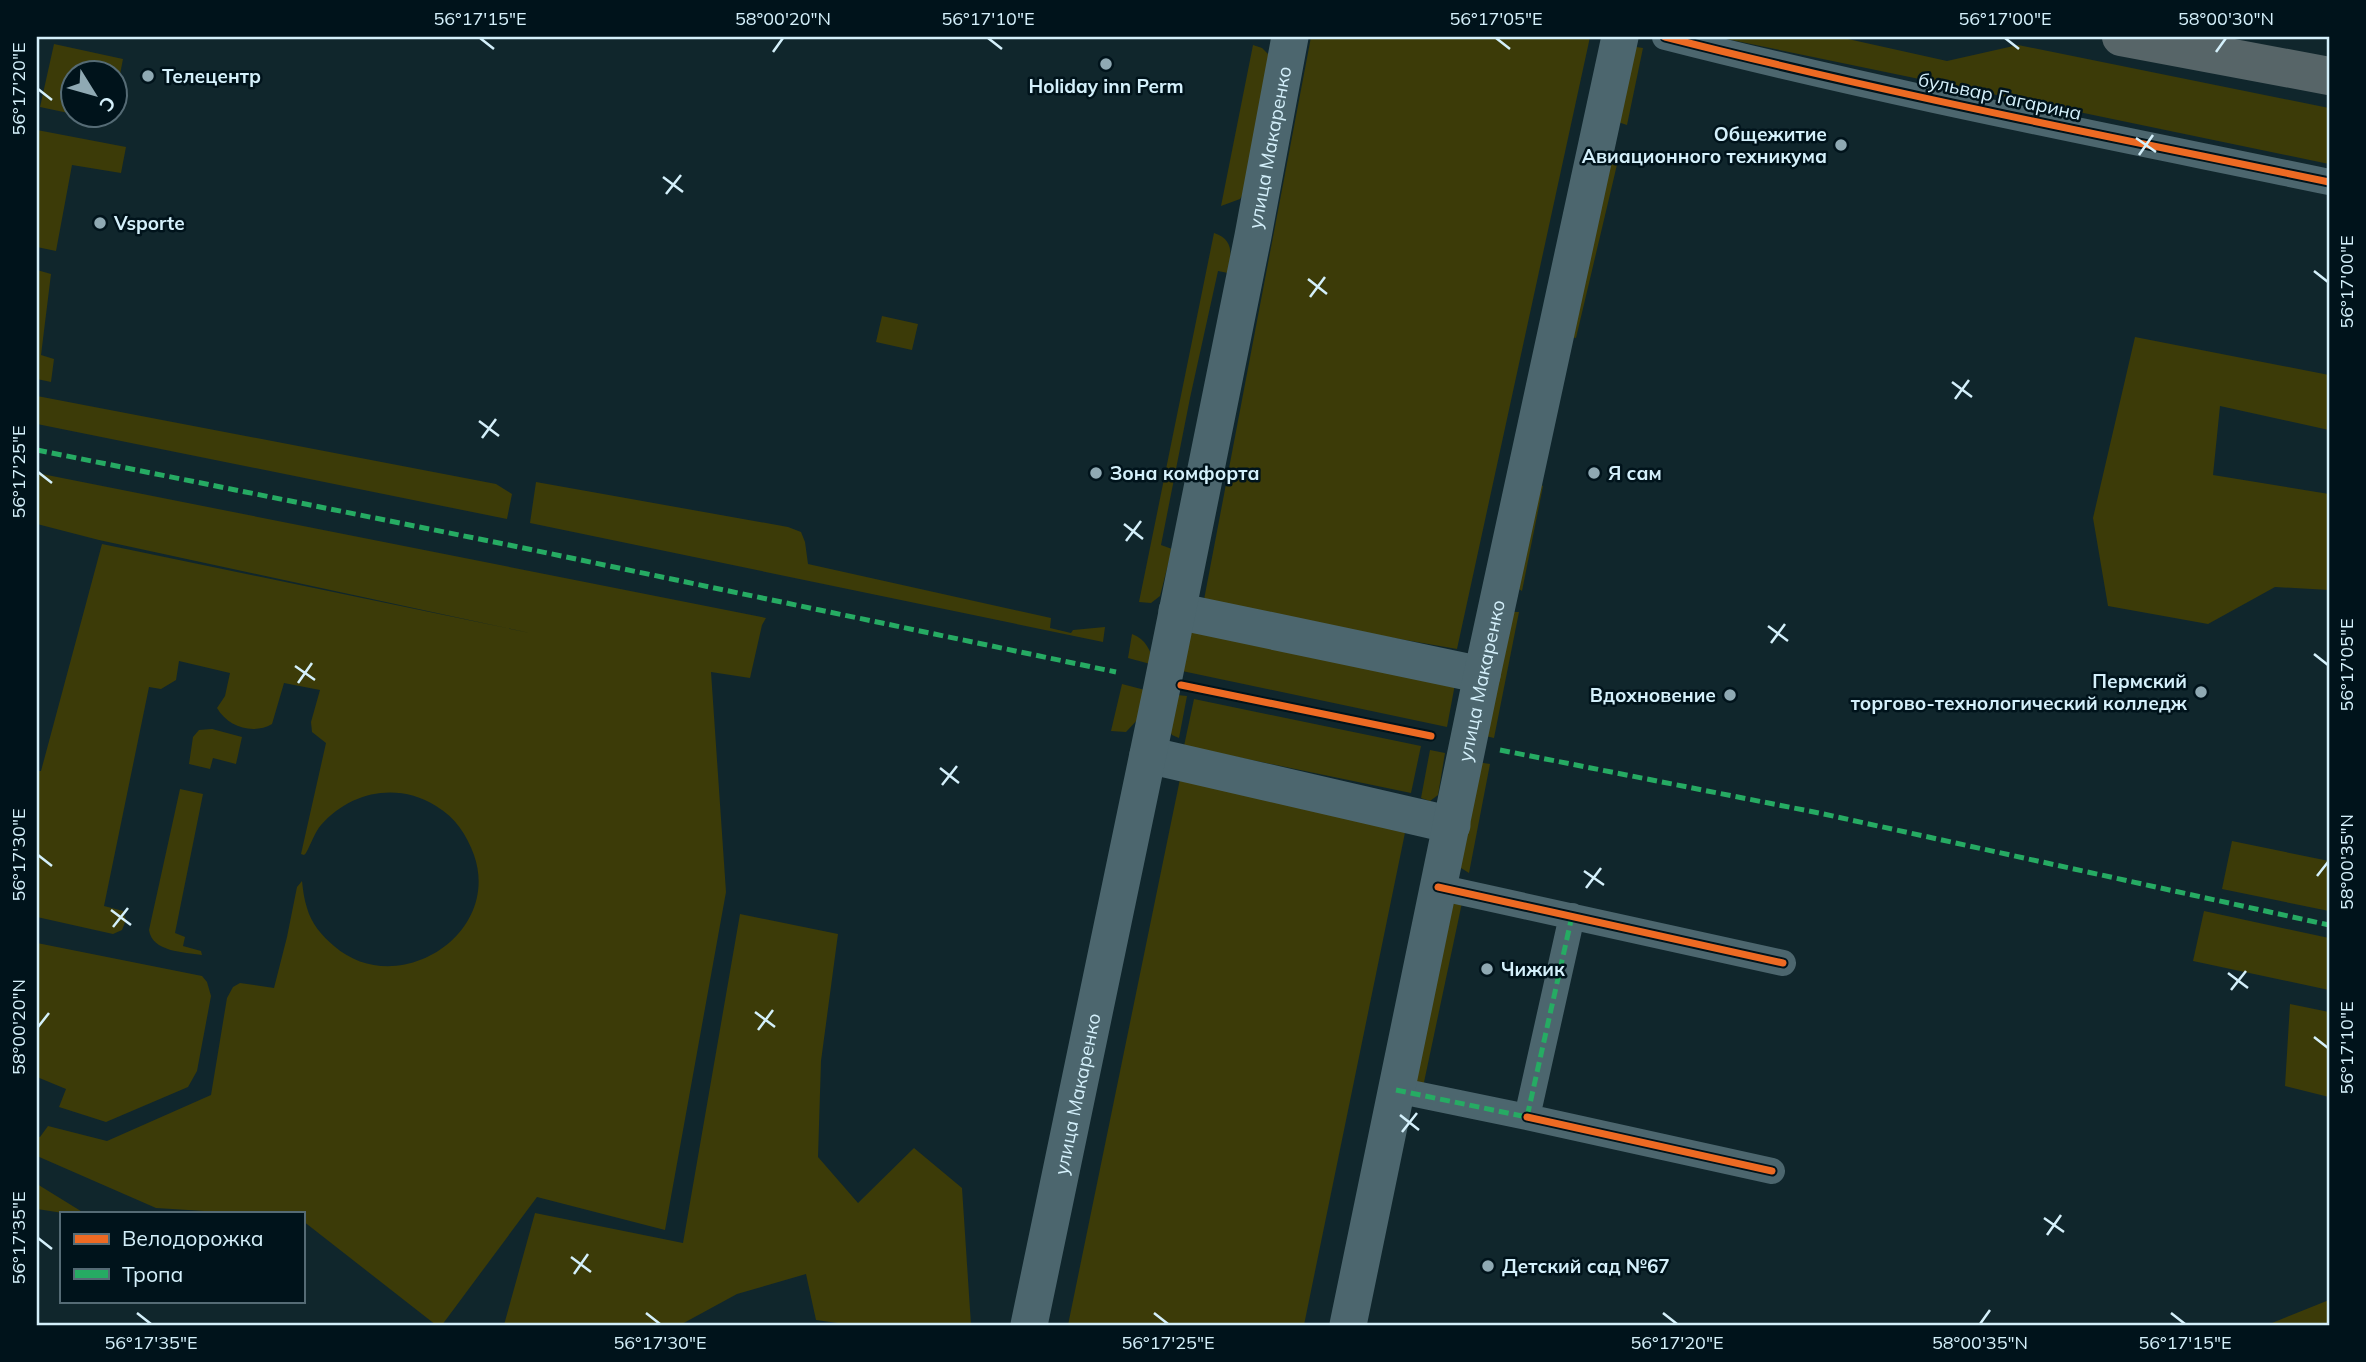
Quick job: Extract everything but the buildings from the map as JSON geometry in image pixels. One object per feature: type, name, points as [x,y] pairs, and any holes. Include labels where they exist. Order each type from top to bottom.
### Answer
[{"type":"main road","name":"улица Макаренко","points":[[1028,1325],[1148,755],[1253,236],[1290,37]]},
{"type":"main road","name":"улица Макаренко","points":[[1348,1325],[1482,675],[1620,37]]},
{"type":"main road","points":[[2121,37],[2329,76]]},
{"type":"main road","points":[[1177,611],[1482,675]]},
{"type":"main road","points":[[1148,755],[1452,825]]},
{"type":"street","name":"бульвар Гагарина","points":[[1665,37],[1985,110],[2329,181]]},
{"type":"street","points":[[1438,887],[1783,963]]},
{"type":"street","points":[[1527,1117],[1572,916]]},
{"type":"street","points":[[1396,1090],[1772,1171]]},
{"type":"shaded area","points":[[1311,37],[1590,37],[1457,649],[1203,605]]},
{"type":"shaded area","points":[[1717,37],[1839,37],[1947,61],[2018,45],[2329,108],[2329,164]]},
{"type":"shaded area","points":[[54,44],[123,59],[60,60],[60,111],[40,107]]},
{"type":"shaded area","points":[[1253,45],[1262,48],[1270,56],[1243,194],[1240,199],[1221,206]]},
{"type":"shaded area","points":[[1630,46],[1643,48],[1627,125],[1615,121]]},
{"type":"shaded area","points":[[37,130],[126,147],[121,173],[72,165],[56,251],[37,247]]},
{"type":"shaded area","points":[[1606,152],[1620,152],[1576,338],[1571,337]]},
{"type":"shaded area","points":[[1214,233],[1228,244],[1230,260],[1228,273],[1218,271],[1190,398],[1161,545],[1172,549],[1160,596],[1151,603],[1139,602]]},
{"type":"shaded area","points":[[37,270],[51,274],[41,355],[54,359],[51,382],[37,379]]},
{"type":"shaded area","points":[[882,316],[918,324],[912,350],[876,342]]},
{"type":"shaded area","points":[[2135,337],[2329,375],[2329,430],[2220,406],[2213,475],[2329,494],[2329,590],[2275,587],[2208,624],[2108,606],[2093,518]]},
{"type":"shaded area","points":[[37,396],[496,484],[512,494],[507,519],[37,424]]},
{"type":"shaded area","points":[[37,473],[766,618],[750,678],[711,672],[726,892],[665,1230],[537,1197],[442,1325],[436,1325],[304,1222],[304,1212],[220,1212],[156,1208],[37,1156],[37,1136],[40,1137],[48,1126],[107,1141],[211,1095],[227,998],[233,987],[240,983],[274,988],[297,887],[302,881],[309,914],[325,938],[359,961],[386,966],[413,962],[438,951],[459,933],[473,911],[479,884],[474,855],[460,827],[436,806],[406,794],[376,794],[346,804],[321,825],[306,853],[301,854],[326,743],[312,732],[311,722],[320,690],[284,683],[272,724],[249,729],[234,724],[217,708],[225,696],[230,673],[179,661],[176,680],[161,689],[149,687],[104,906],[123,911],[126,920],[122,930],[113,934],[37,917],[37,771],[41,771],[102,544],[530,633],[99,540],[37,524]]},
{"type":"shaded area","points":[[536,482],[788,527],[801,532],[808,564],[1051,618],[1050,628],[1071,633],[1073,630],[1105,627],[1103,642],[530,523]]},
{"type":"shaded area","points":[[1540,484],[1543,486],[1522,591],[1514,586]]},
{"type":"shaded area","points":[[1513,612],[1519,612],[1494,738],[1481,735]]},
{"type":"shaded area","points":[[1191,628],[1455,684],[1447,727],[1182,671]]},
{"type":"shaded area","points":[[1132,634],[1147,646],[1154,665],[1128,658]]},
{"type":"shaded area","points":[[1122,684],[1145,690],[1139,718],[1126,732],[1111,731]]},
{"type":"shaded area","points":[[1177,695],[1187,696],[1179,738],[1170,731]]},
{"type":"shaded area","points":[[1194,699],[1421,746],[1411,793],[1184,746]]},
{"type":"shaded area","points":[[212,729],[242,737],[236,764],[213,758],[210,769],[189,764],[193,737],[199,730]]},
{"type":"shaded area","points":[[1430,750],[1445,753],[1438,795],[1430,801],[1421,798]]},
{"type":"shaded area","points":[[1477,762],[1490,764],[1469,873],[1461,868],[1457,858]]},
{"type":"shaded area","points":[[1180,779],[1407,823],[1304,1325],[1068,1325]]},
{"type":"shaded area","points":[[180,789],[203,794],[175,933],[185,937],[183,946],[201,951],[202,955],[162,947],[151,937],[149,930]]},
{"type":"shaded area","points":[[2232,841],[2329,861],[2329,911],[2222,889]]},
{"type":"shaded area","points":[[1463,898],[1423,1087],[1413,1086],[1450,902]]},
{"type":"shaded area","points":[[2204,911],[2329,938],[2329,990],[2193,961]]},
{"type":"shaded area","points":[[740,914],[838,934],[821,1061],[818,1157],[858,1203],[914,1148],[962,1188],[971,1325],[852,1325],[816,1320],[806,1274],[737,1294],[680,1325],[504,1325],[535,1213],[683,1243]]},
{"type":"shaded area","points":[[37,943],[202,976],[211,996],[197,1071],[188,1087],[106,1122],[59,1107],[66,1089],[37,1077]]},
{"type":"shaded area","points":[[2290,1004],[2329,1012],[2329,1097],[2285,1086]]},
{"type":"shaded area","points":[[37,1184],[82,1212],[60,1213],[37,1209]]},
{"type":"shaded area","points":[[2329,1300],[2329,1325],[2267,1325]]},
{"type":"marked path","points":[[37,450],[1116,672]]},
{"type":"marked path","points":[[1500,750],[1819,813],[2329,925]]},
{"type":"marked path","points":[[1396,1090],[1527,1117],[1572,916]]},
{"type":"cycle path","points":[[1665,37],[1913,95],[2329,182]]},
{"type":"cycle path","points":[[1181,685],[1431,736]]},
{"type":"cycle path","points":[[1438,887],[1783,963]]},
{"type":"cycle path","points":[[1527,1117],[1772,1171]]},
{"type":"place","name":"Holiday inn Perm","points":[[1106,64]]},
{"type":"place","name":"Телецентр","points":[[148,76]]},
{"type":"place","name":"Общежитие Авиационного техникума","points":[[1841,145]]},
{"type":"place","name":"Vsporte","points":[[100,223]]},
{"type":"place","name":"Зона комфорта","points":[[1096,473]]},
{"type":"place","name":"Я сам","points":[[1594,473]]},
{"type":"place","name":"Пермский торгово-технологический колледж","points":[[2201,692]]},
{"type":"place","name":"Вдохновение","points":[[1730,695]]},
{"type":"place","name":"Чижик","points":[[1487,969]]},
{"type":"place","name":"Детский сад №67","points":[[1488,1266]]}]
